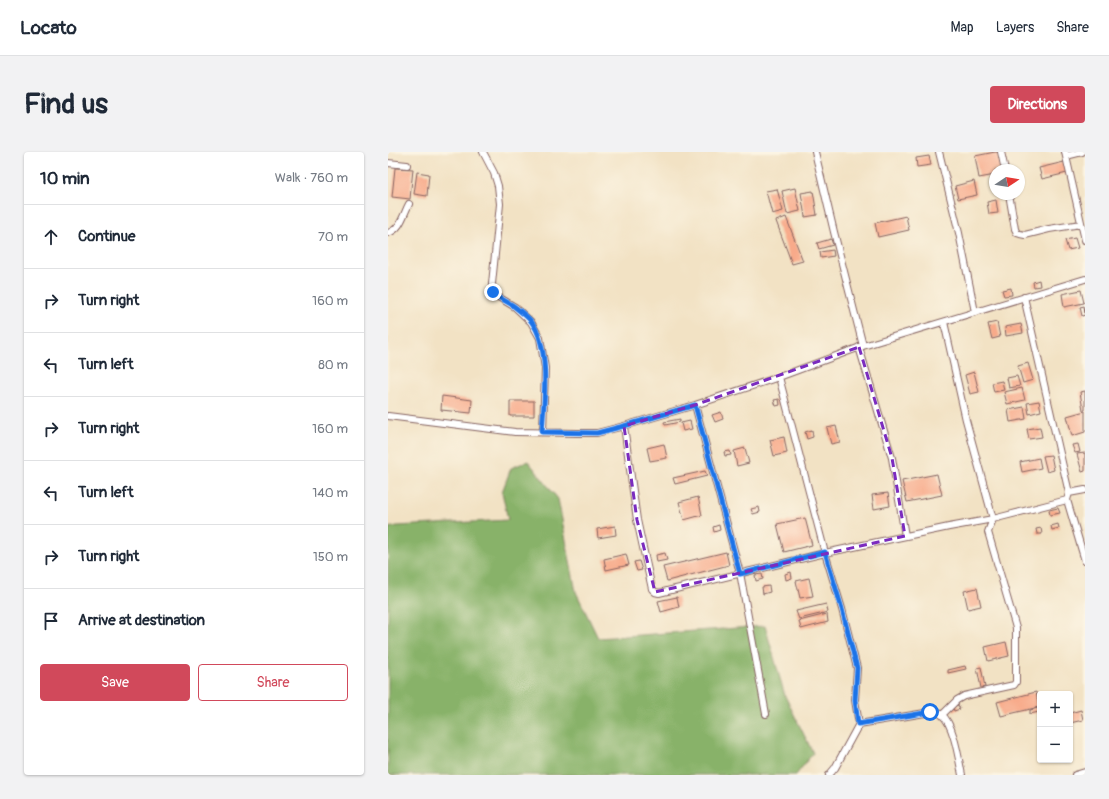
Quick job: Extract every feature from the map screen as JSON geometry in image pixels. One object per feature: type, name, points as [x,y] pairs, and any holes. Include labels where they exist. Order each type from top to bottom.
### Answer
[{"type":"street","points":[[483,152],[494,173],[498,186],[500,204],[492,284],[493,292],[495,295],[515,307],[531,322],[540,338],[545,368],[542,432]]},
{"type":"street","points":[[815,152],[861,347],[892,458],[906,536]]},
{"type":"street","points":[[939,152],[959,233],[975,312]]},
{"type":"street","points":[[1001,152],[1004,164]]},
{"type":"street","points":[[1082,152],[1066,154],[1085,240]]},
{"type":"street","points":[[388,163],[408,165]]},
{"type":"street","points":[[1010,200],[1017,233],[1026,234],[1081,224]]},
{"type":"street","points":[[388,233],[392,232],[399,226],[409,204]]},
{"type":"street","points":[[388,416],[515,432],[597,433],[695,405],[861,347],[1085,279]]},
{"type":"street","points":[[1024,297],[1069,493],[1067,500],[1085,561]]},
{"type":"street","points":[[942,715],[957,700],[964,696],[1009,687],[1014,685],[1016,682],[1016,628],[988,532],[993,519],[966,420],[944,322]]},
{"type":"street","points":[[778,377],[857,668],[855,700],[858,724],[835,768],[829,775]]},
{"type":"street","points":[[695,405],[740,574],[766,714]]},
{"type":"street","points":[[624,426],[637,520],[652,589],[659,593],[825,552],[993,519],[1067,500]]},
{"type":"street","points":[[1069,493],[1085,490]]},
{"type":"street","points":[[858,724],[937,712],[946,719],[955,741],[962,775]]},
{"type":"street","points":[[1075,775],[1085,772]]},
{"type":"highlighted area","points":[[859,347],[892,458],[905,536],[655,592],[637,520],[624,426],[695,405]]},
{"type":"green space","points":[[528,461],[558,499],[576,592],[598,638],[765,626],[785,696],[813,753],[796,775],[388,775],[388,528],[397,526],[508,520],[502,492],[511,468]]},
{"type":"building","points":[[998,152],[1001,164],[989,164],[989,176],[979,178],[975,156]]},
{"type":"building","points":[[929,156],[931,165],[917,167],[916,158]]},
{"type":"building","points":[[1064,162],[1067,173],[1042,179],[1039,168]]},
{"type":"building","points":[[395,168],[413,169],[410,199],[392,197]]},
{"type":"building","points":[[417,172],[429,174],[427,196],[414,194]]},
{"type":"building","points":[[974,181],[977,195],[958,199],[955,186]]},
{"type":"building","points":[[795,188],[800,211],[787,214],[782,191]]},
{"type":"building","points":[[777,189],[783,211],[772,214],[766,191]]},
{"type":"building","points":[[813,191],[817,215],[805,217],[801,193]]},
{"type":"building","points":[[996,200],[998,213],[989,214],[987,202]]},
{"type":"building","points":[[906,216],[909,230],[878,237],[875,223]]},
{"type":"building","points":[[786,217],[803,261],[792,264],[776,221]]},
{"type":"building","points":[[1075,238],[1078,248],[1068,250],[1065,240]]},
{"type":"building","points":[[831,239],[833,245],[819,249],[817,243]]},
{"type":"building","points":[[833,250],[834,256],[821,258],[820,252]]},
{"type":"building","points":[[1039,280],[1040,286],[1034,287],[1033,282]]},
{"type":"building","points":[[1011,288],[1012,295],[1004,296],[1002,290]]},
{"type":"building","points":[[1081,290],[1084,303],[1064,307],[1062,294]]},
{"type":"building","points":[[1084,306],[1085,315],[1082,316],[1080,307]]},
{"type":"building","points":[[997,322],[1000,337],[992,339],[988,324]]},
{"type":"building","points":[[1021,324],[1023,333],[1006,336],[1005,327]]},
{"type":"building","points":[[1028,363],[1033,380],[1023,383],[1018,366]]},
{"type":"building","points":[[974,372],[979,392],[970,394],[965,375]]},
{"type":"building","points":[[1017,376],[1020,386],[1009,388],[1007,378]]},
{"type":"building","points":[[1002,381],[1004,390],[994,392],[992,383]]},
{"type":"building","points":[[1022,388],[1025,400],[1007,404],[1004,392]]},
{"type":"building","points":[[1085,391],[1085,410],[1083,410],[1080,392]]},
{"type":"building","points":[[442,396],[472,400],[471,413],[441,410]]},
{"type":"building","points":[[779,399],[780,405],[776,406],[774,400]]},
{"type":"building","points":[[510,401],[534,401],[534,416],[510,416]]},
{"type":"building","points":[[1039,401],[1041,411],[1029,414],[1027,403]]},
{"type":"building","points":[[1024,407],[1026,419],[1010,422],[1008,410]]},
{"type":"building","points":[[1085,411],[1085,432],[1072,436],[1067,416]]},
{"type":"building","points":[[721,412],[723,419],[715,422],[712,415]]},
{"type":"building","points":[[680,419],[680,422],[665,425],[664,422]]},
{"type":"building","points":[[690,421],[692,429],[683,431],[681,423]]},
{"type":"building","points":[[836,426],[840,442],[831,444],[827,428]]},
{"type":"building","points":[[1040,427],[1042,437],[1029,439],[1027,429]]},
{"type":"building","points":[[812,430],[813,437],[807,439],[805,432]]},
{"type":"building","points":[[784,437],[787,453],[774,456],[770,440]]},
{"type":"building","points":[[664,444],[667,458],[650,461],[647,448]]},
{"type":"building","points":[[1078,444],[1080,452],[1075,453],[1072,445]]},
{"type":"building","points":[[745,448],[749,463],[737,466],[734,451]]},
{"type":"building","points":[[730,451],[731,455],[725,456],[724,452]]},
{"type":"building","points":[[1085,453],[1085,471],[1082,472],[1077,454]]},
{"type":"building","points":[[1051,455],[1054,470],[1047,472],[1043,456]]},
{"type":"building","points":[[1039,458],[1041,468],[1022,472],[1020,462]]},
{"type":"building","points":[[705,471],[707,476],[675,484],[673,478]]},
{"type":"building","points":[[937,474],[942,495],[907,502],[902,481]]},
{"type":"building","points":[[888,493],[890,506],[874,509],[872,495]]},
{"type":"building","points":[[698,497],[702,515],[684,520],[679,502]]},
{"type":"building","points":[[759,507],[760,512],[753,514],[751,509]]},
{"type":"building","points":[[1058,508],[1060,513],[1050,515],[1049,510]]},
{"type":"building","points":[[805,518],[812,545],[784,552],[777,524]]},
{"type":"building","points":[[1058,524],[1059,528],[1052,530],[1051,526]]},
{"type":"building","points":[[719,525],[720,530],[714,532],[713,527]]},
{"type":"building","points":[[615,526],[616,535],[598,538],[597,529]]},
{"type":"building","points":[[1041,528],[1042,534],[1037,534],[1036,529]]},
{"type":"building","points":[[726,552],[729,565],[667,581],[663,567]]},
{"type":"building","points":[[665,553],[667,560],[657,562],[656,555]]},
{"type":"building","points":[[626,554],[629,565],[606,570],[604,559]]},
{"type":"building","points":[[639,561],[642,570],[637,571],[634,562]]},
{"type":"building","points":[[791,572],[792,578],[786,580],[785,574]]},
{"type":"building","points":[[762,574],[763,579],[756,581],[755,575]]},
{"type":"building","points":[[809,578],[813,596],[800,598],[796,581]]},
{"type":"building","points":[[769,586],[770,592],[763,594],[762,587]]},
{"type":"building","points":[[977,588],[981,606],[968,609],[964,591]]},
{"type":"building","points":[[677,597],[679,607],[661,612],[658,601]]},
{"type":"building","points":[[826,604],[828,612],[799,619],[796,611]]},
{"type":"building","points":[[827,614],[828,622],[801,629],[799,621]]},
{"type":"building","points":[[1006,642],[1009,656],[988,661],[985,647]]},
{"type":"building","points":[[965,666],[966,669],[948,673],[948,670]]},
{"type":"building","points":[[981,667],[985,687],[981,688],[977,668]]},
{"type":"building","points":[[1036,692],[1037,707],[1001,716],[997,702]]},
{"type":"building","points":[[958,705],[960,709],[954,711],[953,707]]},
{"type":"building","points":[[1037,708],[1037,712],[1030,714],[1030,710]]},
{"type":"building","points":[[1081,710],[1083,720],[1073,722],[1073,712]]},
{"type":"route","points":[[493,292],[495,295],[515,307],[531,322],[540,338],[545,368],[542,432],[578,434],[597,433],[695,405],[740,574],[825,552],[842,609],[857,668],[855,700],[858,724],[930,712]]}]
